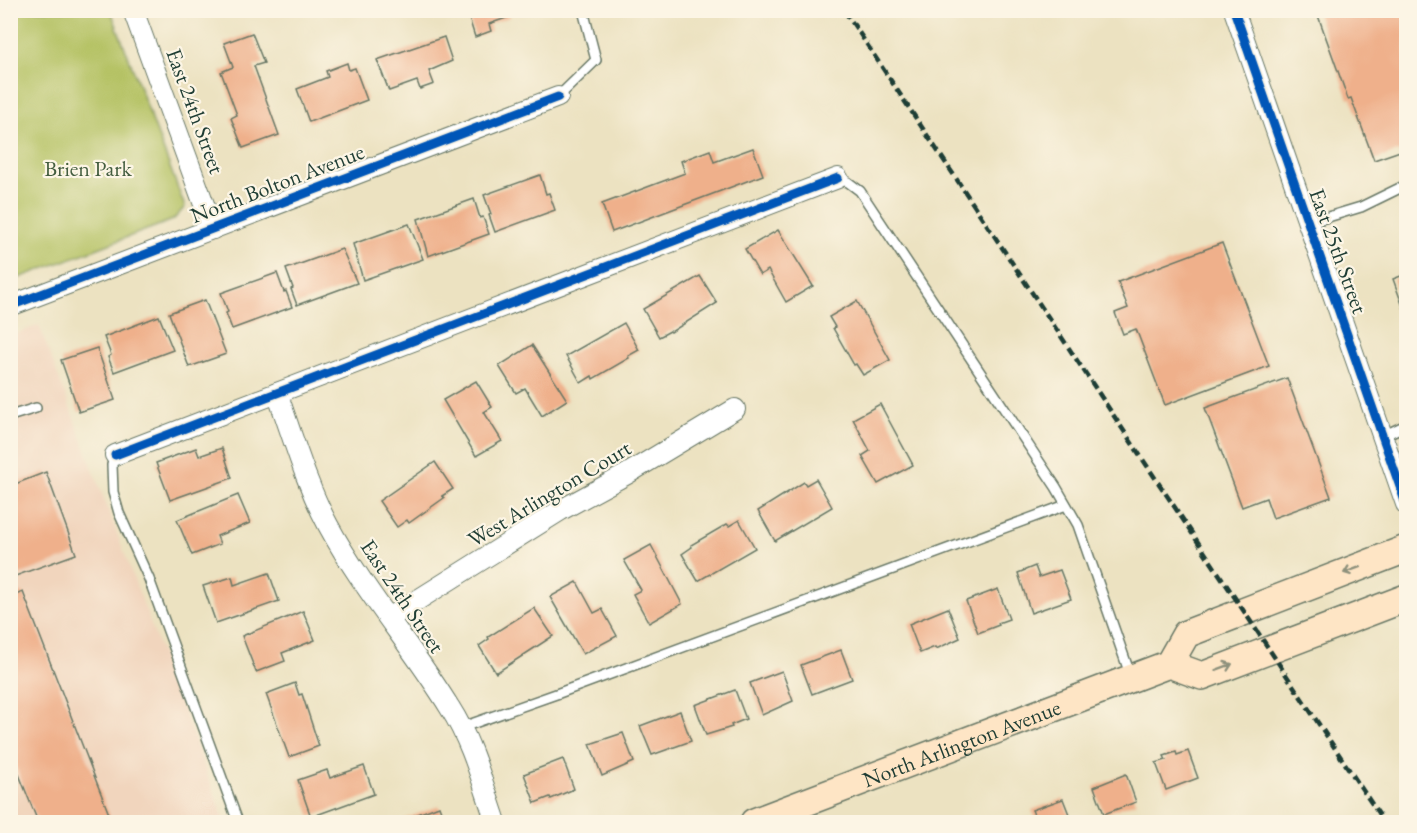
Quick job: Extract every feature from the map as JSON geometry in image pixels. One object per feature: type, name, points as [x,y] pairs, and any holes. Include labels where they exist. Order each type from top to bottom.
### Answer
[{"type":"main road","points":[[1407,549],[1186,634],[1169,663],[1202,676],[1407,598]]},
{"type":"main road","name":"North Arlington Avenue","points":[[754,822],[1169,663]]},
{"type":"street","name":"East 24th Street","points":[[133,10],[213,229]]},
{"type":"street","name":"East 25th Street","points":[[1234,10],[1407,504]]},
{"type":"street","name":"North Bolton Avenue","points":[[10,306],[558,97]]},
{"type":"street","points":[[115,455],[838,178]]},
{"type":"street","name":"East 24th Street","points":[[277,393],[310,488],[326,523],[350,564],[452,710],[496,822]]},
{"type":"street","name":"West Arlington Court","points":[[389,618],[561,510],[627,474],[735,409]]},
{"type":"lane","points":[[558,97],[596,60],[583,10]]},
{"type":"lane","points":[[838,178],[860,191],[1078,525],[1131,678]]},
{"type":"lane","points":[[1308,224],[1361,207],[1407,186]]},
{"type":"lane","points":[[10,416],[36,408]]},
{"type":"lane","points":[[1383,436],[1407,425]]},
{"type":"lane","points":[[115,455],[112,465],[113,492],[119,513],[149,579],[238,822]]},
{"type":"lane","points":[[460,728],[1066,505]]},
{"type":"shaded area","points":[[39,325],[225,822],[11,822],[11,336]]},
{"type":"green space","name":"Brien Park","points":[[11,10],[111,11],[185,207],[173,220],[11,281]]},
{"type":"building","points":[[474,10],[507,10],[509,17],[489,24],[491,31],[475,37],[468,15],[474,13]]},
{"type":"building","points":[[1316,10],[1405,10],[1406,149],[1374,160],[1351,98],[1348,99]]},
{"type":"building","points":[[252,33],[264,63],[254,66],[279,135],[243,148],[231,118],[237,115],[221,72],[233,67],[224,43]]},
{"type":"building","points":[[444,37],[452,61],[429,71],[434,84],[420,89],[417,81],[389,91],[377,60]]},
{"type":"building","points":[[347,63],[349,70],[355,68],[367,100],[309,122],[297,89],[328,77],[326,71]]},
{"type":"building","points":[[753,148],[763,175],[612,232],[602,204],[685,173],[681,161],[710,150],[714,162]]},
{"type":"building","points":[[540,175],[546,194],[549,193],[555,210],[495,232],[484,195]]},
{"type":"building","points":[[474,199],[480,218],[483,217],[489,234],[428,256],[418,219]]},
{"type":"building","points":[[409,224],[423,259],[363,280],[353,244]]},
{"type":"building","points":[[778,230],[813,286],[786,302],[768,270],[760,275],[745,249]]},
{"type":"building","points":[[1222,243],[1269,366],[1165,405],[1136,329],[1123,334],[1115,313],[1128,308],[1118,282]]},
{"type":"building","points":[[342,249],[357,283],[297,305],[286,269]]},
{"type":"building","points":[[277,273],[292,307],[232,329],[221,293]]},
{"type":"building","points":[[1406,274],[1406,315],[1393,279]]},
{"type":"building","points":[[700,276],[717,303],[659,337],[643,309]]},
{"type":"building","points":[[205,300],[226,354],[189,367],[169,313]]},
{"type":"building","points":[[857,301],[890,360],[863,375],[856,364],[854,365],[829,317]]},
{"type":"building","points":[[159,316],[173,350],[114,372],[104,337]]},
{"type":"building","points":[[624,323],[639,350],[593,379],[592,376],[581,383],[566,356]]},
{"type":"building","points":[[532,345],[567,400],[542,416],[525,388],[516,393],[499,366]]},
{"type":"building","points":[[97,348],[115,400],[79,412],[61,360]]},
{"type":"building","points":[[1287,378],[1331,497],[1273,518],[1266,498],[1242,507],[1205,408]]},
{"type":"building","points":[[476,381],[492,407],[484,412],[502,441],[476,456],[443,400]]},
{"type":"building","points":[[880,404],[913,465],[878,484],[862,456],[870,451],[853,419]]},
{"type":"building","points":[[196,448],[199,456],[222,448],[232,478],[170,500],[156,463]]},
{"type":"building","points":[[435,462],[453,489],[409,523],[407,520],[397,527],[379,501]]},
{"type":"building","points":[[46,472],[76,554],[10,578],[10,486]]},
{"type":"building","points":[[816,479],[832,507],[775,541],[758,511],[804,482],[806,485]]},
{"type":"building","points":[[238,495],[250,523],[217,536],[220,544],[192,555],[177,520]]},
{"type":"building","points":[[739,520],[755,548],[698,581],[682,554],[692,547],[691,545],[727,524],[729,526]]},
{"type":"building","points":[[651,545],[682,604],[649,623],[633,594],[641,590],[624,560]]},
{"type":"building","points":[[1035,566],[1039,577],[1060,570],[1071,599],[1031,613],[1018,573]]},
{"type":"building","points":[[269,573],[279,601],[216,623],[203,586],[232,577],[234,585]]},
{"type":"building","points":[[577,582],[594,613],[602,609],[617,636],[583,654],[550,597]]},
{"type":"building","points":[[998,589],[1009,619],[978,633],[966,601]]},
{"type":"building","points":[[23,592],[112,822],[38,822],[10,752],[10,597]]},
{"type":"building","points":[[534,608],[553,636],[496,673],[479,646],[489,639],[488,637]]},
{"type":"building","points":[[948,608],[960,638],[936,649],[935,647],[920,653],[909,624]]},
{"type":"building","points":[[303,611],[315,640],[282,653],[285,661],[256,672],[242,636]]},
{"type":"building","points":[[841,650],[852,679],[812,694],[801,665]]},
{"type":"building","points":[[782,671],[793,701],[762,715],[750,683]]},
{"type":"building","points":[[295,683],[299,695],[302,694],[319,746],[289,757],[266,694]]},
{"type":"building","points":[[735,690],[746,719],[731,725],[732,727],[706,735],[695,705]]},
{"type":"building","points":[[680,711],[691,741],[652,755],[640,726]]},
{"type":"building","points":[[623,733],[634,762],[602,776],[590,744]]},
{"type":"building","points":[[1188,751],[1198,778],[1166,790],[1156,763],[1166,760],[1164,756]]},
{"type":"building","points":[[563,759],[574,789],[535,803],[524,774]]},
{"type":"building","points":[[364,766],[374,794],[311,817],[298,780],[327,770],[330,778]]},
{"type":"building","points":[[1126,774],[1136,802],[1104,814],[1094,787]]},
{"type":"building","points":[[1063,799],[1072,822],[1037,822],[1032,810]]},
{"type":"building","points":[[439,806],[445,822],[397,822]]},
{"type":"railway","points":[[844,10],[1384,822]]},
{"type":"cycle path","points":[[1234,10],[1406,504]]},
{"type":"cycle path","points":[[10,306],[558,97]]},
{"type":"cycle path","points":[[115,455],[838,178]]}]
